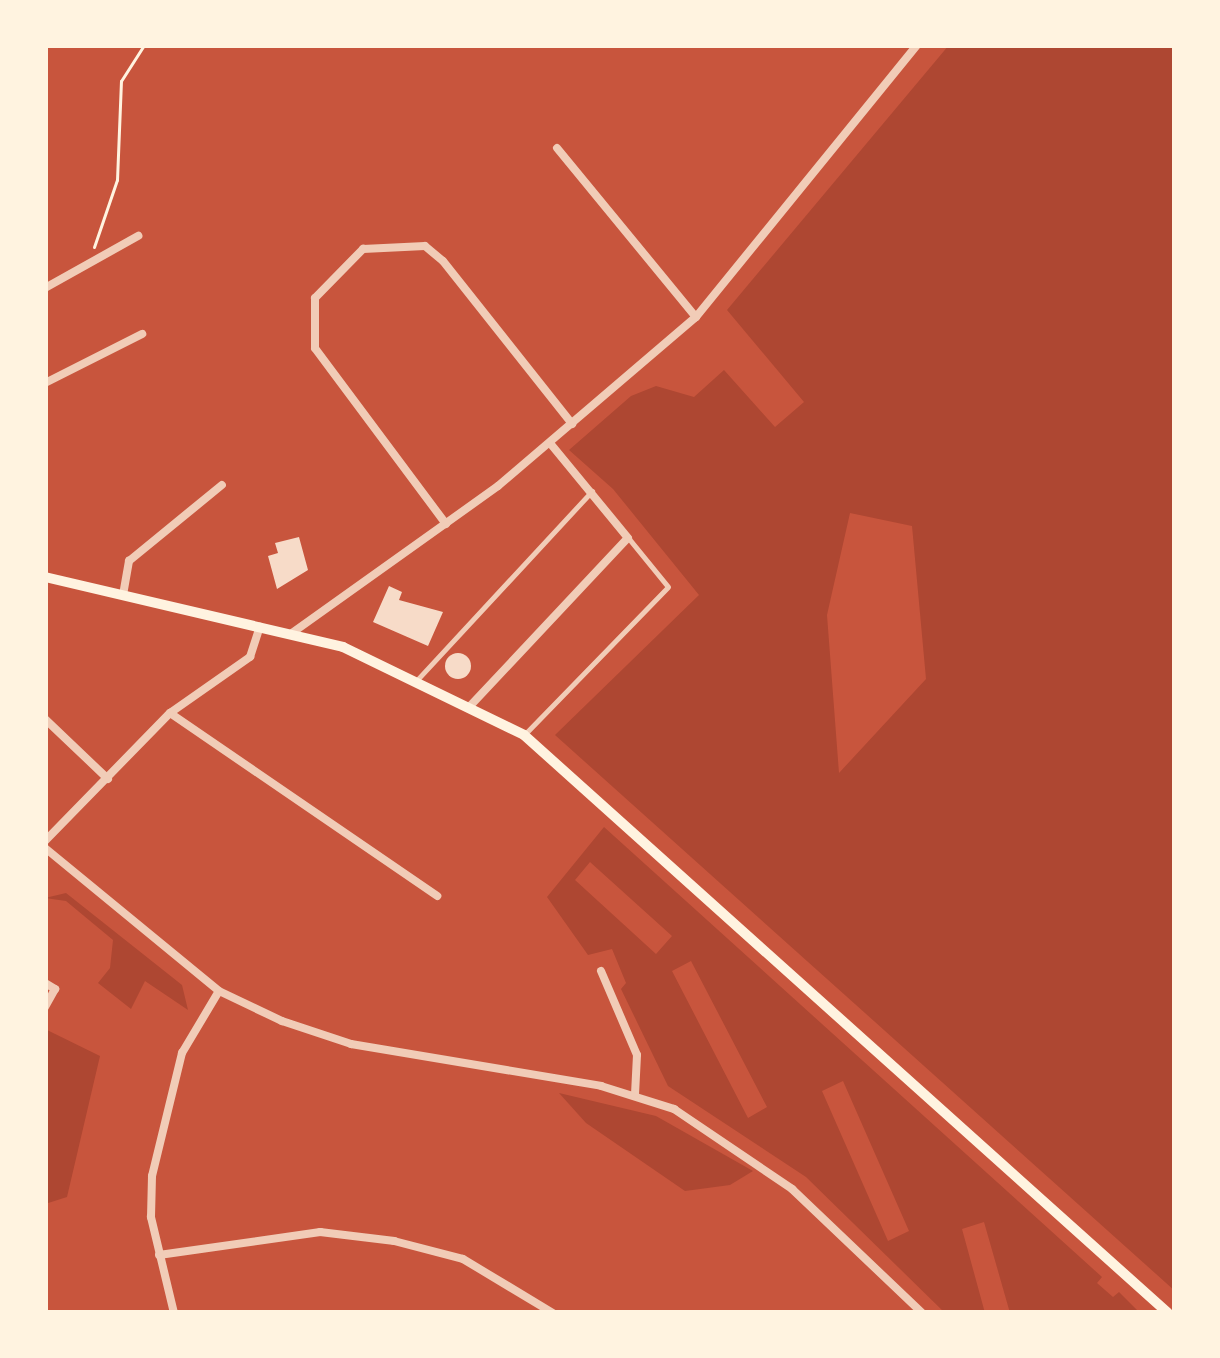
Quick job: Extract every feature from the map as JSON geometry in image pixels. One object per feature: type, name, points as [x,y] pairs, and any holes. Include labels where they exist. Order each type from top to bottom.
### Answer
[{"type":"main road","points":[[45,577],[291,634],[418,679],[524,735],[1168,1313]]},
{"type":"street","points":[[291,634],[446,524],[696,317],[917,45]]},
{"type":"street","points":[[557,148],[696,317]]},
{"type":"street","points":[[45,288],[90,257],[138,236]]},
{"type":"street","points":[[446,524],[315,348],[315,298],[363,249],[425,246],[443,260],[572,424]]},
{"type":"street","points":[[45,383],[142,334]]},
{"type":"street","points":[[471,705],[628,538],[550,442]]},
{"type":"street","points":[[123,596],[129,562],[222,485]]},
{"type":"street","points":[[260,627],[250,657],[170,713],[45,844],[219,991],[351,1044],[635,1095],[728,1140],[922,1313]]},
{"type":"street","points":[[170,713],[436,896]]},
{"type":"street","points":[[45,719],[108,779]]},
{"type":"street","points":[[601,971],[637,1055],[635,1095]]},
{"type":"street","points":[[45,983],[55,989],[45,1007]]},
{"type":"street","points":[[174,1313],[159,1255],[152,1177],[161,1116],[182,1053],[219,991]]},
{"type":"street","points":[[159,1255],[320,1232],[394,1241],[464,1258],[554,1313]]},
{"type":"lane","points":[[418,679],[592,491]]},
{"type":"lane","points":[[524,735],[668,587],[628,538]]},
{"type":"path","points":[[90,257],[117,180],[114,118],[130,59],[144,45]]},
{"type":"shaded area","points":[[949,45],[1175,45],[1175,1291],[555,735],[699,595],[613,489],[569,450],[631,396],[656,386],[694,397],[724,370],[775,427],[804,402],[727,310]],"holes":[[[850,513],[912,526],[926,679],[839,773],[827,615]]]},
{"type":"shaded area","points":[[604,827],[1102,1277],[1097,1283],[1113,1297],[1119,1292],[1140,1313],[1010,1313],[984,1222],[962,1229],[985,1313],[945,1313],[806,1177],[668,1086],[621,989],[626,983],[612,949],[588,955],[547,897]],"holes":[[[590,862],[672,936],[656,954],[575,880]],[[691,961],[767,1107],[748,1118],[672,971]],[[843,1081],[909,1231],[888,1241],[822,1091]]]},
{"type":"shaded area","points":[[66,893],[182,985],[188,1010],[145,981],[131,1009],[98,983],[110,968],[113,940],[66,901],[45,898]]},
{"type":"shaded area","points":[[45,1029],[100,1056],[67,1197],[45,1204]]},
{"type":"shaded area","points":[[559,1093],[656,1116],[753,1171],[730,1185],[685,1191],[586,1123]]},
{"type":"building","points":[[299,537],[308,570],[277,589],[268,556],[278,553],[275,543]]},
{"type":"building","points":[[389,586],[402,592],[399,600],[443,612],[428,646],[373,622]]},
{"type":"building","points":[[458,653],[471,666],[458,679],[445,666]]}]
